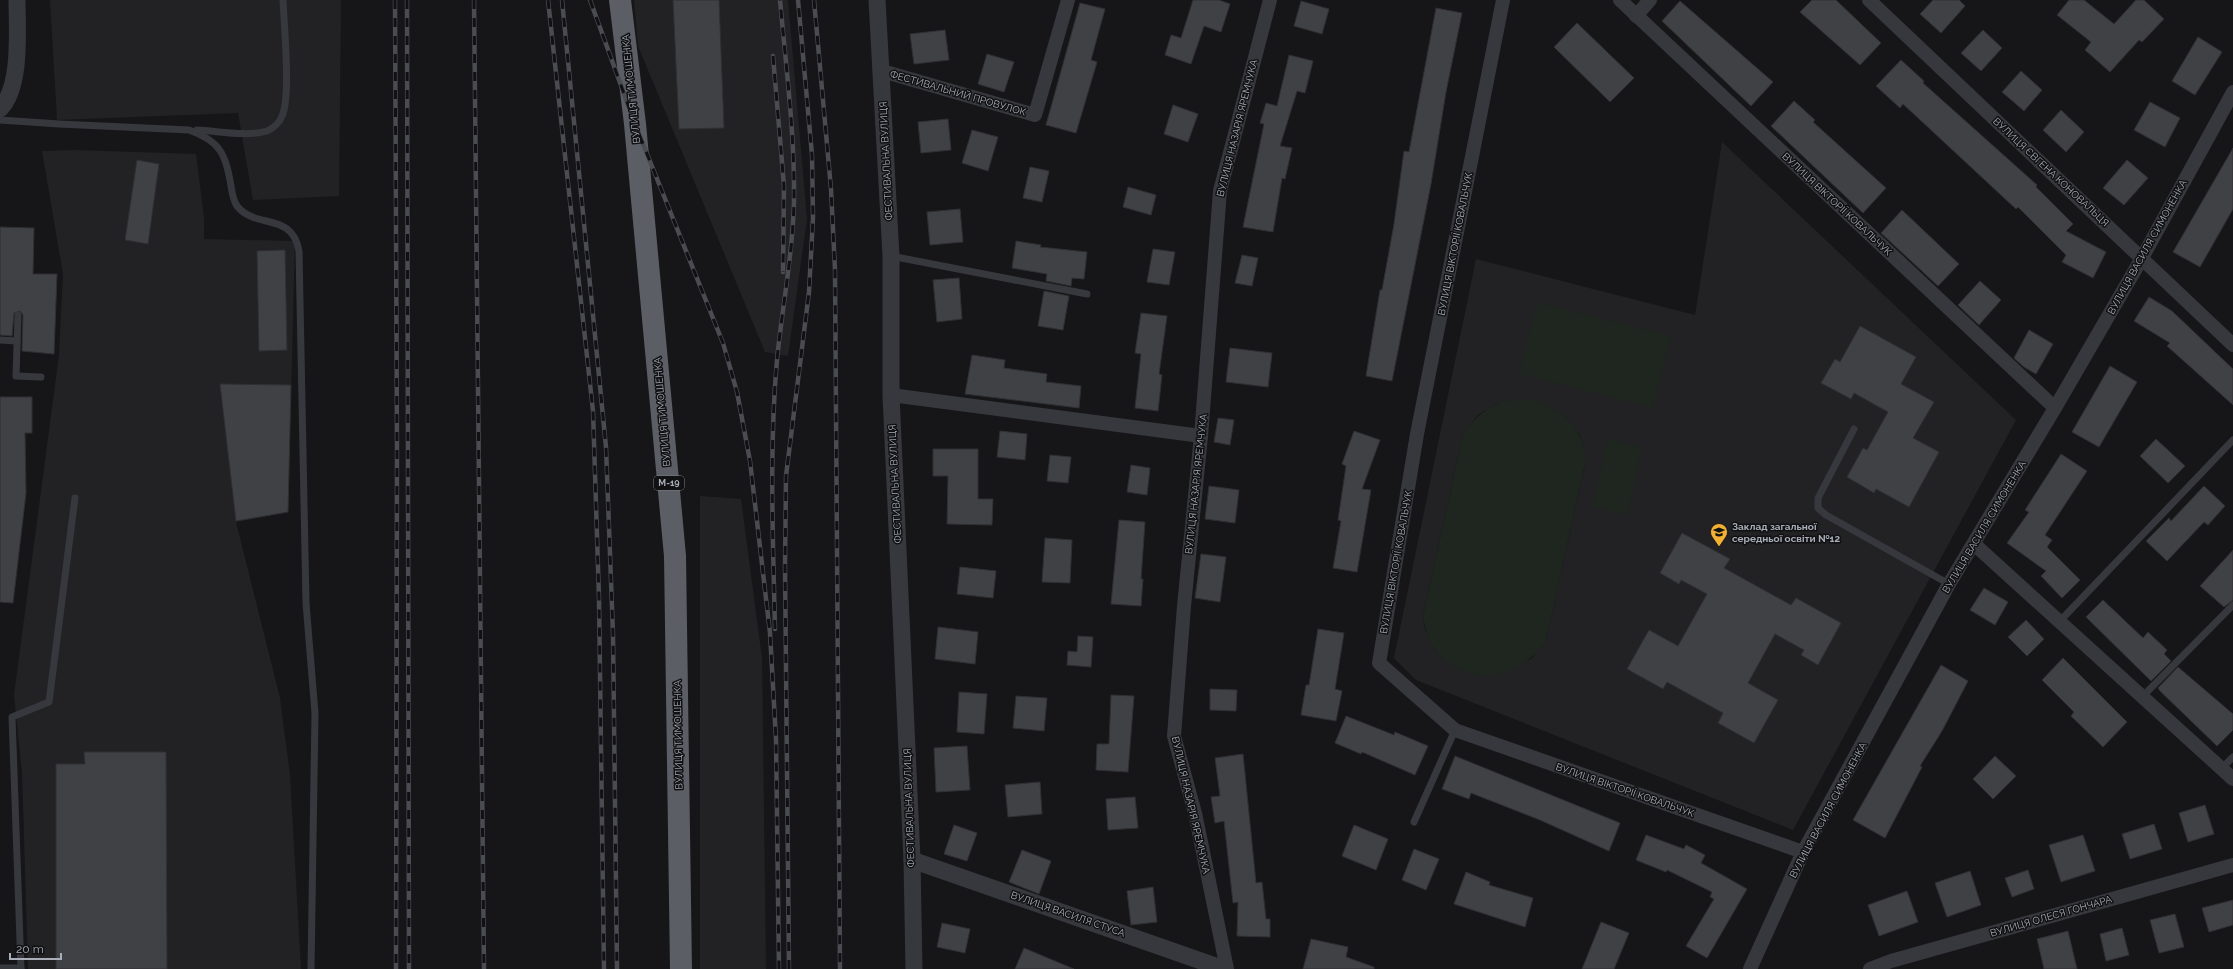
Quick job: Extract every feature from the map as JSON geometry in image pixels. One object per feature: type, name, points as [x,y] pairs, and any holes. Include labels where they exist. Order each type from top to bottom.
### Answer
[{"type":"highway","name":"ВУЛИЦЯ ТИМОШЕНКА","points":[[620,0],[636,132],[676,556],[681,969]]},
{"type":"street","points":[[0,109],[5,104],[14,79],[17,0]]},
{"type":"street","name":"ФЕСТИВАЛЬНА ВУЛИЦЯ","points":[[877,0],[891,256],[891,395],[912,860],[914,969]]},
{"type":"street","name":"ФЕСТИВАЛЬНИЙ ПРОВУЛОК","points":[[882,71],[1035,115],[1068,0]]},
{"type":"street","name":"ВУЛИЦЯ НАЗАРІЯ ЯРЕМЧУКА","points":[[1227,969],[1195,814],[1174,736],[1184,606],[1201,436],[1220,191],[1270,0]]},
{"type":"street","name":"ВУЛИЦЯ ВІКТОРІЇ КОВАЛЬЧУК","points":[[1503,0],[1417,434],[1379,663],[1455,730],[1803,852]]},
{"type":"street","name":"ВУЛИЦЯ ВІКТОРІЇ КОВАЛЬЧУК","points":[[1620,0],[2055,408]]},
{"type":"street","points":[[1636,16],[1650,0]]},
{"type":"street","name":"ВУЛИЦЯ ЄВГЕНА КОНОВАЛЬЦЯ","points":[[1869,0],[2233,345]]},
{"type":"street","name":"ВУЛИЦЯ ВАСИЛЯ СИМОНЕНКА","points":[[1750,969],[1803,852],[1949,584],[2055,408],[2142,258],[2233,92]]},
{"type":"street","points":[[891,395],[1201,436]]},
{"type":"street","points":[[1974,544],[2233,779]]},
{"type":"street","name":"ВУЛИЦЯ ВАСИЛЯ СТУСА","points":[[912,860],[1224,969]]},
{"type":"street","name":"ВУЛИЦЯ ОЛЕСЯ ГОНЧАРА","points":[[1870,969],[1899,959],[2233,865]]},
{"type":"lane","points":[[0,120],[255,134],[269,130],[276,126],[283,116],[286,99],[283,0]]},
{"type":"lane","points":[[189,130],[206,136],[215,142],[224,156],[232,195],[236,205],[244,213],[277,224],[290,231],[297,239],[299,251],[306,604],[314,713],[311,969]]},
{"type":"lane","points":[[891,256],[1087,294]]},
{"type":"lane","points":[[18,314],[16,376],[41,377]]},
{"type":"lane","points":[[0,340],[17,341]]},
{"type":"lane","points":[[1854,429],[1818,498],[1818,508],[1826,515],[1949,584]]},
{"type":"lane","points":[[2060,621],[2233,440]]},
{"type":"lane","points":[[0,968],[21,968],[12,717],[49,702],[74,498]]},
{"type":"lane","points":[[2142,696],[2233,605]]},
{"type":"lane","points":[[1414,822],[1455,730]]},
{"type":"lane","points":[[2222,768],[2233,757]]},
{"type":"shaded area","points":[[50,0],[341,0],[339,196],[253,200],[238,113],[57,120]]},
{"type":"shaded area","points":[[634,0],[788,0],[807,219],[788,356],[765,352],[638,46]]},
{"type":"shaded area","points":[[1722,142],[2016,420],[1793,830],[1416,680],[1394,658],[1476,259],[1695,315]],"holes":[[[1497,404],[1567,418],[1580,435],[1586,459],[1546,641],[1531,659],[1492,675],[1470,673],[1451,664],[1435,649],[1425,629],[1423,616],[1463,434],[1478,415]]]},
{"type":"shaded area","points":[[75,150],[196,154],[204,218],[204,239],[295,241],[288,512],[236,522],[280,698],[290,775],[301,969],[28,969],[22,772],[14,695],[59,355],[63,274],[42,151]]},
{"type":"shaded area","points":[[1537,302],[1671,336],[1653,408],[1519,374]]},
{"type":"shaded area","points":[[1518,399],[1531,400],[1543,404],[1564,416],[1579,434],[1586,459],[1546,641],[1530,658],[1512,669],[1493,675],[1474,674],[1456,668],[1441,656],[1429,639],[1423,616],[1463,434],[1468,427],[1486,410],[1501,403]]},
{"type":"shaded area","points":[[1607,439],[1642,447],[1628,515],[1593,507]]},
{"type":"shaded area","points":[[700,496],[741,499],[762,658],[766,969],[700,969]]},
{"type":"building","points":[[673,0],[719,0],[724,128],[679,129]]},
{"type":"building","points":[[1193,0],[1219,0],[1230,4],[1221,32],[1204,26],[1191,64],[1165,55],[1171,35],[1181,38]]},
{"type":"building","points":[[1812,0],[1836,0],[1881,43],[1860,65],[1800,12]]},
{"type":"building","points":[[1933,0],[1959,0],[1965,6],[1941,33],[1920,14]]},
{"type":"building","points":[[2069,0],[2084,0],[2114,24],[2136,0],[2144,0],[2164,19],[2142,42],[2139,40],[2110,72],[2085,50],[2091,42],[2057,15]]},
{"type":"building","points":[[1301,1],[1329,9],[1322,34],[1294,26]]},
{"type":"building","points":[[1680,1],[1773,82],[1751,106],[1662,21]]},
{"type":"building","points":[[1080,3],[1105,9],[1091,60],[1097,62],[1076,133],[1046,125]]},
{"type":"building","points":[[1436,8],[1462,13],[1446,92],[1431,184],[1392,381],[1366,376],[1380,290],[1382,290],[1394,224],[1404,151],[1409,152]]},
{"type":"building","points":[[1577,23],[1634,78],[1610,102],[1554,47]]},
{"type":"building","points":[[945,30],[949,60],[914,64],[910,34]]},
{"type":"building","points":[[1983,30],[2002,48],[1981,71],[1961,53]]},
{"type":"building","points":[[2198,37],[2222,52],[2195,95],[2172,81]]},
{"type":"building","points":[[987,54],[1014,62],[1004,92],[978,84]]},
{"type":"building","points":[[1289,55],[1313,61],[1305,93],[1297,91],[1280,146],[1292,148],[1285,179],[1282,178],[1273,232],[1243,227],[1264,124],[1260,123],[1266,103],[1277,106]]},
{"type":"building","points":[[1901,60],[1924,81],[1923,83],[2037,185],[2036,187],[2073,224],[2066,231],[2106,252],[2093,278],[2062,262],[2066,255],[2018,207],[2016,209],[1903,104],[1900,108],[1876,86]]},
{"type":"building","points":[[2021,71],[2042,90],[2024,111],[2002,92]]},
{"type":"building","points":[[1794,101],[1815,120],[1813,122],[1886,188],[1863,213],[1771,126]]},
{"type":"building","points":[[2150,102],[2180,118],[2165,147],[2134,130]]},
{"type":"building","points":[[1173,105],[1198,114],[1188,142],[1164,134]]},
{"type":"building","points":[[2061,110],[2084,132],[2066,152],[2043,130]]},
{"type":"building","points":[[948,119],[951,150],[921,153],[918,122]]},
{"type":"building","points":[[972,130],[998,137],[988,171],[962,163]]},
{"type":"building","points":[[2233,148],[2233,209],[2200,267],[2173,252]]},
{"type":"building","points":[[137,160],[159,164],[148,244],[125,240]]},
{"type":"building","points":[[2127,160],[2148,178],[2124,205],[2103,188]]},
{"type":"building","points":[[1030,167],[1049,171],[1042,202],[1023,198]]},
{"type":"building","points":[[1128,187],[1156,195],[1151,215],[1123,207]]},
{"type":"building","points":[[960,209],[963,242],[930,245],[927,212]]},
{"type":"building","points":[[1902,210],[1959,264],[1938,286],[1881,233]]},
{"type":"building","points":[[0,227],[34,228],[33,274],[57,274],[54,354],[22,351],[23,315],[20,311],[14,313],[12,336],[0,335]]},
{"type":"building","points":[[1016,241],[1041,245],[1040,247],[1087,252],[1084,279],[1072,278],[1071,286],[1046,281],[1047,274],[1012,268]]},
{"type":"building","points":[[1153,249],[1175,252],[1169,285],[1147,282]]},
{"type":"building","points":[[285,250],[287,350],[259,351],[257,251]]},
{"type":"building","points":[[1242,255],[1258,258],[1252,286],[1235,283]]},
{"type":"building","points":[[959,278],[962,319],[937,322],[933,280]]},
{"type":"building","points":[[1980,281],[2001,300],[1979,325],[1958,305]]},
{"type":"building","points":[[1044,291],[1069,296],[1063,330],[1038,326]]},
{"type":"building","points":[[2149,297],[2172,311],[2233,369],[2233,405],[2167,346],[2170,343],[2134,321]]},
{"type":"building","points":[[1141,313],[1167,316],[1159,374],[1162,375],[1158,411],[1135,408],[1141,354],[1135,353]]},
{"type":"building","points":[[1860,326],[1916,357],[1901,384],[1934,402],[1913,438],[1939,452],[1909,507],[1876,489],[1874,493],[1847,477],[1863,448],[1867,450],[1888,412],[1854,393],[1851,399],[1821,383],[1835,359],[1840,362]]},
{"type":"building","points":[[2029,330],[2053,344],[2036,374],[2024,367],[2014,358]]},
{"type":"building","points":[[1230,348],[1272,353],[1268,387],[1226,382]]},
{"type":"building","points":[[972,355],[1005,360],[1004,368],[1047,374],[1046,382],[1081,386],[1079,408],[965,394]]},
{"type":"building","points":[[2110,366],[2137,382],[2099,447],[2072,432]]},
{"type":"building","points":[[220,384],[291,385],[288,512],[236,521]]},
{"type":"building","points":[[0,397],[32,397],[32,433],[25,433],[26,493],[13,603],[0,602]]},
{"type":"building","points":[[1218,418],[1234,420],[1230,445],[1214,442]]},
{"type":"building","points":[[1000,431],[1027,434],[1025,460],[997,457]]},
{"type":"building","points":[[1354,431],[1380,440],[1362,489],[1371,490],[1357,572],[1333,568],[1341,521],[1338,520],[1346,466],[1342,464]]},
{"type":"building","points":[[2156,439],[2185,466],[2168,483],[2140,456]]},
{"type":"building","points":[[933,449],[978,449],[978,499],[993,499],[992,525],[947,524],[948,476],[933,476]]},
{"type":"building","points":[[2061,454],[2087,471],[2045,535],[2052,540],[2047,547],[2080,580],[2062,598],[2041,576],[2046,571],[2007,543],[2029,512],[2025,510]]},
{"type":"building","points":[[1050,455],[1071,457],[1068,483],[1047,481]]},
{"type":"building","points":[[1131,465],[1150,468],[1147,495],[1127,492]]},
{"type":"building","points":[[1209,486],[1239,490],[1235,523],[1205,519]]},
{"type":"building","points":[[2204,486],[2225,506],[2208,525],[2204,522],[2167,561],[2146,541],[2169,518],[2171,521]]},
{"type":"building","points":[[1119,520],[1145,522],[1141,579],[1143,579],[1141,606],[1111,604]]},
{"type":"building","points":[[1682,533],[1730,559],[1724,568],[1791,605],[1796,598],[1841,623],[1818,665],[1801,655],[1804,650],[1775,634],[1748,683],[1778,700],[1754,743],[1718,723],[1723,713],[1667,682],[1663,689],[1627,669],[1649,630],[1678,646],[1707,594],[1681,580],[1679,584],[1660,573]]},
{"type":"building","points":[[1045,538],[1072,540],[1070,583],[1042,582]]},
{"type":"building","points":[[2233,550],[2233,600],[2224,607],[2200,586]]},
{"type":"building","points":[[1201,554],[1226,557],[1220,602],[1195,598]]},
{"type":"building","points":[[960,567],[996,571],[993,598],[957,594]]},
{"type":"building","points":[[1984,588],[2008,602],[1995,625],[1970,610]]},
{"type":"building","points":[[2103,600],[2143,638],[2148,632],[2167,650],[2164,654],[2171,661],[2151,681],[2086,617]]},
{"type":"building","points":[[2026,620],[2044,639],[2027,656],[2008,637]]},
{"type":"building","points":[[938,627],[978,632],[975,664],[935,659]]},
{"type":"building","points":[[1318,629],[1344,633],[1335,689],[1342,691],[1336,721],[1301,715],[1306,685],[1309,685]]},
{"type":"building","points":[[1078,636],[1093,637],[1091,667],[1067,665],[1068,651],[1077,652]]},
{"type":"building","points":[[2063,658],[2127,722],[2103,747],[2071,716],[2074,712],[2042,680]]},
{"type":"building","points":[[1941,665],[1968,681],[1942,731],[1920,766],[1922,767],[1885,838],[1853,820]]},
{"type":"building","points":[[2178,667],[2233,714],[2233,730],[2217,746],[2158,688]]},
{"type":"building","points":[[1210,689],[1237,690],[1236,711],[1210,710]]},
{"type":"building","points":[[959,692],[987,694],[984,734],[957,732]]},
{"type":"building","points":[[1111,695],[1134,696],[1128,772],[1096,770],[1097,744],[1109,744]]},
{"type":"building","points":[[1016,696],[1047,698],[1044,731],[1013,728]]},
{"type":"building","points":[[1346,716],[1394,735],[1395,732],[1428,746],[1415,775],[1362,752],[1361,754],[1335,743]]},
{"type":"building","points":[[967,746],[970,790],[936,792],[934,748]]},
{"type":"building","points":[[84,752],[166,752],[167,969],[56,969],[56,764],[85,764]]},
{"type":"building","points":[[1243,754],[1256,883],[1262,882],[1266,919],[1270,919],[1270,937],[1237,936],[1238,902],[1233,903],[1224,821],[1215,823],[1211,797],[1220,796],[1215,758]]},
{"type":"building","points":[[1455,756],[1620,823],[1609,851],[1540,820],[1471,793],[1469,799],[1442,789]]},
{"type":"building","points":[[1995,756],[2016,776],[1993,799],[1973,779]]},
{"type":"building","points":[[1040,782],[1042,814],[1008,817],[1005,785]]},
{"type":"building","points":[[1135,797],[1138,828],[1108,830],[1106,799]]},
{"type":"building","points":[[2205,805],[2214,834],[2188,842],[2179,813]]},
{"type":"building","points":[[2154,824],[2162,849],[2130,859],[2122,834]]},
{"type":"building","points":[[954,825],[977,833],[967,861],[944,854]]},
{"type":"building","points":[[1354,825],[1388,839],[1376,870],[1342,856]]},
{"type":"building","points":[[1646,835],[1684,849],[1686,845],[1705,855],[1701,863],[1747,889],[1707,958],[1686,946],[1714,899],[1710,897],[1712,892],[1667,870],[1666,872],[1636,860]]},
{"type":"building","points":[[2083,835],[2095,871],[2061,882],[2049,845]]},
{"type":"building","points":[[1414,849],[1439,859],[1426,890],[1402,880]]},
{"type":"building","points":[[1022,850],[1051,861],[1039,894],[1009,882]]},
{"type":"building","points":[[2028,870],[2034,889],[2012,897],[2005,878]]},
{"type":"building","points":[[1970,871],[1981,905],[1947,917],[1935,883]]},
{"type":"building","points":[[1466,872],[1490,882],[1489,885],[1533,898],[1525,927],[1454,904]]},
{"type":"building","points":[[1153,887],[1157,922],[1131,925],[1127,891]]},
{"type":"building","points":[[1907,891],[1918,922],[1879,936],[1868,905]]},
{"type":"building","points":[[2233,900],[2233,925],[2209,932],[2202,908]]},
{"type":"building","points":[[2175,914],[2184,947],[2159,953],[2150,920]]},
{"type":"building","points":[[1601,922],[1629,933],[1614,969],[1582,969]]},
{"type":"building","points":[[942,923],[970,929],[965,953],[937,947]]},
{"type":"building","points":[[2122,928],[2129,955],[2106,961],[2100,934]]},
{"type":"building","points":[[2068,931],[2077,969],[2044,969],[2037,939]]},
{"type":"building","points":[[1311,939],[1348,947],[1346,957],[1374,967],[1374,969],[1303,969]]},
{"type":"building","points":[[1024,948],[1074,969],[1015,969]]},
{"type":"railway","points":[[395,0],[397,450],[396,969]]},
{"type":"railway","points":[[407,0],[409,969]]},
{"type":"railway","points":[[474,0],[484,969]]},
{"type":"railway","points":[[548,0],[593,411],[599,598],[604,969]]},
{"type":"railway","points":[[562,0],[606,447],[613,634],[617,969]]},
{"type":"railway","points":[[590,0],[635,124],[723,343],[737,392],[750,461],[770,633],[776,739],[779,969]]},
{"type":"railway","points":[[775,629],[772,494],[773,427],[777,360],[790,261],[794,202],[792,126],[780,0]]},
{"type":"railway","points":[[789,969],[785,567],[786,476],[809,292],[813,218],[812,155],[798,0]]},
{"type":"railway","points":[[814,0],[831,189],[835,270],[840,969]]},
{"type":"railway","points":[[773,56],[784,186],[783,272]]},
{"type":"place","name":"Заклад загальної середньої освіти №12","points":[[1719,547]]}]
